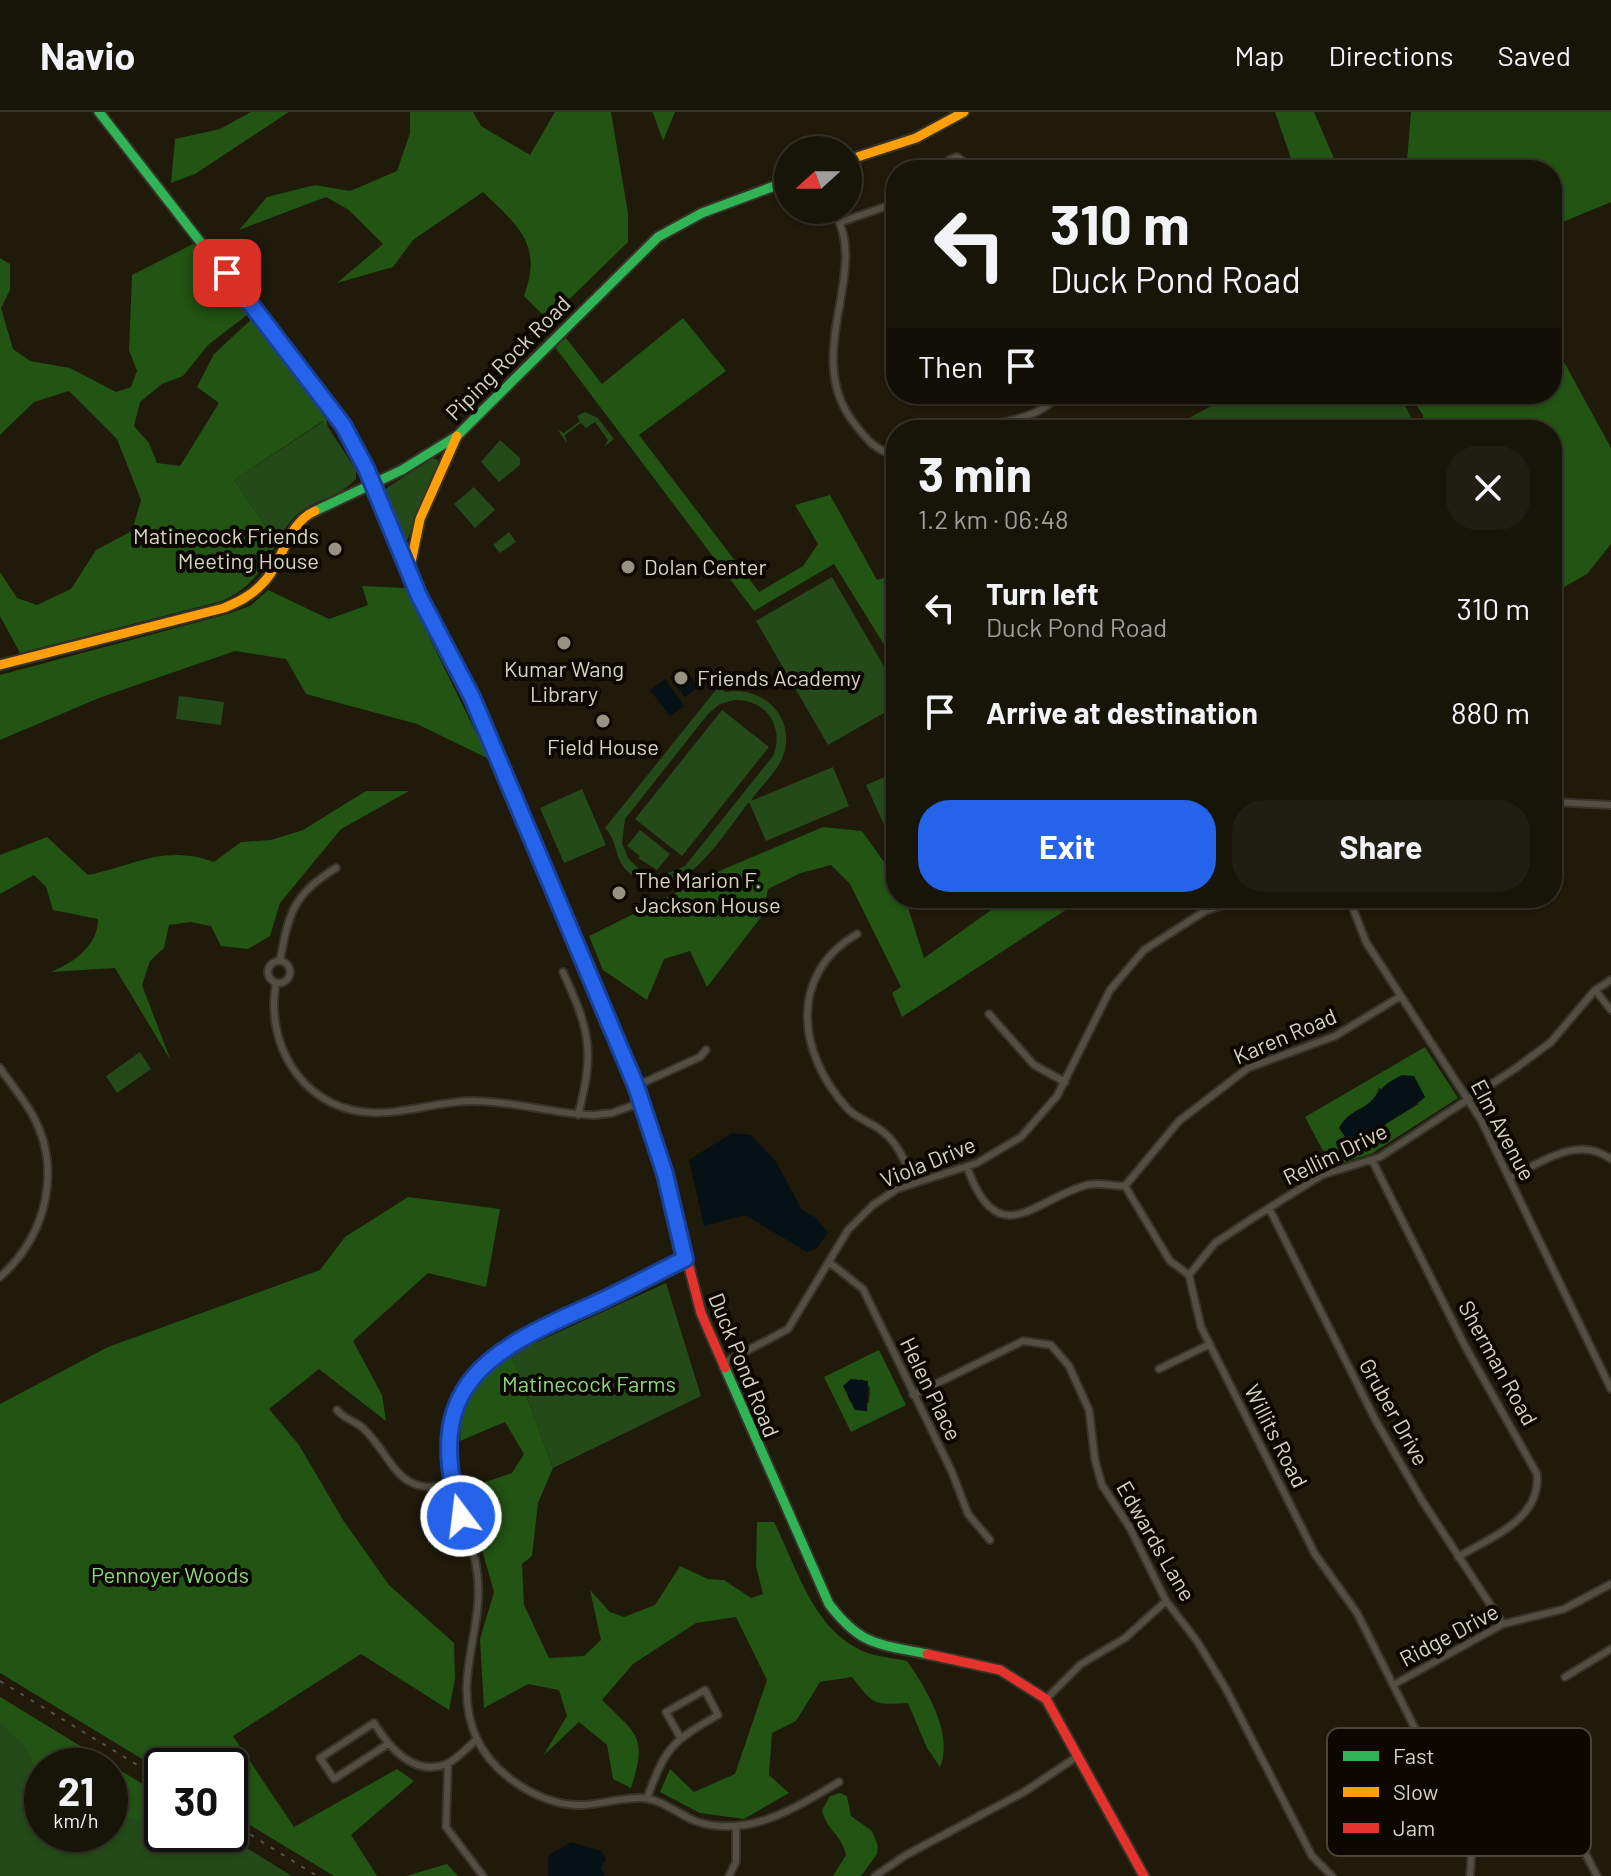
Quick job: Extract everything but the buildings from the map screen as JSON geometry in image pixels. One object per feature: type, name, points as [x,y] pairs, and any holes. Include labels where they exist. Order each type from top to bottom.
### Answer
[{"type":"street","name":"Duck Pond Road","points":[[99,112],[325,400],[343,425],[373,484],[409,575],[472,697],[636,1086],[665,1174],[685,1259],[722,1364],[821,1588],[842,1622],[860,1637],[885,1647],[1000,1670],[1046,1699],[1144,1876]]},
{"type":"street","points":[[862,155],[916,138],[964,112]]},
{"type":"street","name":"Piping Rock Road","points":[[0,665],[224,608],[246,598],[265,582],[302,518],[373,484],[457,436],[658,237],[702,213],[774,186]]},
{"type":"street","points":[[862,215],[886,206]]},
{"type":"street","points":[[841,224],[845,256],[833,345],[836,391],[872,446],[886,452]]},
{"type":"street","points":[[1006,420],[1041,410],[1047,404]]},
{"type":"street","points":[[409,575],[409,554],[417,526],[457,436]]},
{"type":"street","points":[[1562,802],[1611,805]]},
{"type":"street","points":[[280,960],[292,908],[308,887],[336,868]]},
{"type":"street","name":"Viola Drive","points":[[722,1364],[788,1329],[863,1214],[891,1193],[967,1167],[1021,1137],[1047,1109],[1065,1082],[1110,990],[1144,950],[1214,908]]},
{"type":"street","name":"Elm Avenue","points":[[1352,908],[1359,930],[1469,1099],[1611,1389]]},
{"type":"street","points":[[857,934],[829,957],[817,976],[808,997],[807,1031],[816,1057],[845,1106],[894,1141],[914,1183]]},
{"type":"street","points":[[280,960],[270,964],[267,971],[276,983],[272,1002],[276,1036],[301,1080],[328,1100],[363,1112],[473,1101],[578,1115],[612,1113],[642,1102]]},
{"type":"street","points":[[276,983],[283,982],[290,975],[288,965],[280,960]]},
{"type":"street","points":[[563,972],[585,1018],[589,1048],[587,1083],[578,1115]]},
{"type":"street","name":"Rellim Drive","points":[[1189,1275],[1221,1238],[1322,1175],[1372,1160],[1469,1099],[1551,1042],[1595,990],[1611,980]]},
{"type":"street","points":[[1595,990],[1611,1010]]},
{"type":"street","name":"Karen Road","points":[[1125,1186],[1179,1121],[1248,1068],[1335,1036],[1401,996]]},
{"type":"street","points":[[989,1014],[1034,1065],[1065,1082]]},
{"type":"street","points":[[636,1086],[706,1050]]},
{"type":"street","points":[[0,1068],[32,1114],[41,1135],[47,1191],[41,1220],[27,1248],[0,1277]]},
{"type":"street","points":[[1509,1178],[1572,1148],[1591,1149],[1611,1159]]},
{"type":"street","name":"Sherman Road","points":[[1372,1160],[1465,1346],[1537,1474],[1536,1494],[1523,1517],[1458,1557]]},
{"type":"street","points":[[967,1167],[981,1196],[991,1207],[1013,1214],[1039,1209],[1087,1185],[1125,1186],[1170,1261],[1189,1275]]},
{"type":"street","name":"Gruber Drive","points":[[1269,1208],[1376,1421],[1458,1557],[1503,1624]]},
{"type":"street","points":[[685,1259],[538,1328],[486,1362],[470,1381],[452,1415],[449,1457],[452,1484],[478,1576],[478,1617],[465,1678],[469,1717],[477,1739],[501,1771],[515,1782],[549,1798],[581,1805],[647,1798],[697,1822],[736,1827],[787,1811],[839,1782]]},
{"type":"street","name":"Helen Place","points":[[829,1262],[863,1289],[952,1472],[968,1514],[990,1540]]},
{"type":"street","name":"Willits Road","points":[[1189,1275],[1195,1308],[1210,1344],[1315,1554],[1357,1613],[1414,1728]]},
{"type":"street","name":"Edwards Lane","points":[[913,1395],[1023,1341],[1040,1341],[1057,1349],[1089,1410],[1096,1468],[1102,1485],[1130,1528],[1166,1601],[1208,1658],[1312,1856],[1332,1876]]},
{"type":"street","points":[[1159,1369],[1210,1344]]},
{"type":"street","points":[[337,1410],[361,1427],[388,1464],[406,1481],[427,1488],[452,1484]]},
{"type":"street","name":"Ridge Drive","points":[[1393,1685],[1503,1624],[1564,1609],[1611,1584]]},
{"type":"street","points":[[1046,1699],[1081,1664],[1125,1638],[1166,1601]]},
{"type":"street","points":[[1565,1677],[1611,1649]]},
{"type":"street","points":[[647,1798],[662,1757],[680,1737],[718,1715],[705,1690],[666,1712],[680,1737]]},
{"type":"street","points":[[388,1744],[334,1779],[320,1758],[374,1723],[388,1744],[414,1764],[448,1763],[477,1739]]},
{"type":"street","points":[[875,1876],[906,1855],[1024,1792],[1078,1756]]},
{"type":"street","points":[[448,1763],[446,1827],[483,1876]]},
{"type":"street","points":[[729,1876],[736,1862],[736,1827]]},
{"type":"street","name":"Willits Road","points":[[1470,1876],[1471,1856]]},
{"type":"street","points":[[1586,1856],[1597,1876]]},
{"type":"green space","points":[[251,112],[289,112],[195,174],[171,183],[175,139],[220,129]]},
{"type":"green space","points":[[410,112],[473,112],[481,126],[530,155],[555,112],[611,112],[628,213],[628,242],[548,320],[524,296],[531,263],[524,237],[483,192],[413,240],[393,267],[337,283],[383,244],[349,210],[326,197],[239,230],[267,197],[315,185],[350,191],[397,171],[410,133]]},
{"type":"green space","points":[[675,112],[663,141],[653,113]]},
{"type":"green space","points":[[1275,112],[1314,112],[1335,160],[1292,160]]},
{"type":"green space","points":[[1411,112],[1611,112],[1611,202],[1562,222],[1562,160],[1407,160]]},
{"type":"green space","points":[[195,243],[251,312],[208,345],[183,376],[162,384],[140,402],[134,426],[149,443],[157,463],[180,466],[219,403],[197,387],[214,354],[255,316],[326,419],[328,427],[323,421],[234,480],[277,543],[261,570],[241,590],[222,601],[20,653],[0,616],[0,572],[17,598],[37,605],[71,589],[96,550],[132,531],[141,500],[117,439],[69,391],[34,402],[0,435],[0,258],[10,264],[10,290],[1,308],[13,349],[30,361],[70,368],[116,392],[131,387],[137,371],[129,350],[132,275]]},
{"type":"green space","points":[[683,318],[726,371],[639,435],[759,592],[803,566],[818,544],[795,505],[830,495],[877,580],[886,577],[886,648],[834,564],[754,611],[555,347],[566,338],[602,384]]},
{"type":"green space","points":[[1562,358],[1611,448],[1611,544],[1587,574],[1562,588],[1562,420],[1423,420],[1416,404],[1562,404]]},
{"type":"green space","points":[[1215,404],[1404,404],[1412,420],[1185,420]]},
{"type":"green space","points":[[585,412],[598,418],[614,439],[604,447],[608,440],[595,422],[586,428],[581,423],[565,435],[567,443],[557,429],[564,433],[580,421],[577,416]]},
{"type":"green space","points":[[324,421],[356,470],[356,479],[346,488],[305,508],[286,527],[277,543],[234,480]]},
{"type":"green space","points":[[500,440],[520,458],[520,465],[499,482],[481,462]]},
{"type":"green space","points":[[433,458],[438,460],[438,467],[404,548],[381,498],[382,491]]},
{"type":"green space","points":[[474,487],[495,510],[475,528],[454,504]]},
{"type":"green space","points":[[509,532],[516,542],[500,553],[493,545]]},
{"type":"green space","points":[[832,577],[886,670],[886,712],[828,745],[756,621]]},
{"type":"green space","points":[[362,586],[405,588],[489,759],[417,724],[306,694],[286,659],[235,651],[99,698],[0,740],[0,675],[228,614],[250,606],[268,590],[329,619],[368,605]]},
{"type":"green space","points":[[719,686],[725,692],[739,691],[764,699],[781,717],[785,729],[783,756],[751,801],[833,767],[849,806],[766,841],[749,802],[697,866],[680,879],[663,885],[645,883],[627,871],[605,828]],"holes":[[[745,701],[755,704],[770,717],[776,735],[773,756],[685,866],[663,875],[640,870],[628,858],[622,843],[625,819],[708,714],[720,704]]]},
{"type":"green space","points":[[179,696],[224,702],[221,725],[176,719]]},
{"type":"green space","points":[[722,710],[769,747],[682,856],[635,819]]},
{"type":"green space","points":[[886,776],[886,829],[866,785]]},
{"type":"green space","points":[[582,789],[606,845],[564,863],[540,808]]},
{"type":"green space","points":[[366,791],[409,791],[341,829],[280,903],[270,936],[248,949],[221,946],[211,926],[191,922],[169,925],[164,948],[150,961],[142,985],[171,1061],[115,968],[51,972],[83,952],[94,937],[98,919],[53,910],[46,887],[34,875],[0,894],[0,855],[47,837],[88,875],[165,856],[180,855],[214,862],[241,842],[271,840],[303,830]]},
{"type":"green space","points":[[823,827],[862,831],[886,865],[886,908],[908,908],[924,958],[994,908],[1069,908],[902,1017],[892,993],[901,987],[850,884],[831,865],[801,873],[768,889],[762,916],[707,987],[690,951],[664,959],[647,1000],[603,970],[589,936],[724,869]]},
{"type":"green space","points":[[640,830],[670,854],[657,870],[638,858],[640,856],[627,846]]},
{"type":"green space","points":[[1425,1047],[1458,1098],[1371,1154],[1331,1166],[1305,1117]],"holes":[[[1379,1088],[1419,1104],[1356,1141]]]},
{"type":"green space","points":[[140,1052],[151,1069],[117,1093],[106,1076]]},
{"type":"green space","name":"Pennoyer Woods","points":[[408,1197],[500,1209],[486,1287],[428,1273],[353,1341],[382,1395],[386,1421],[319,1369],[269,1409],[299,1445],[343,1520],[389,1585],[454,1643],[455,1679],[449,1710],[361,1654],[233,1736],[241,1748],[144,1748],[144,1760],[0,1673],[0,1404],[108,1347],[320,1270],[345,1237]]},
{"type":"green space","name":"Matinecock Farms","points":[[666,1283],[701,1396],[553,1468],[511,1354]]},
{"type":"green space","points":[[879,1350],[906,1405],[851,1432],[824,1377]],"holes":[[[862,1379],[870,1388],[869,1403],[850,1402],[847,1393]]]},
{"type":"green space","points":[[511,1354],[553,1468],[538,1503],[532,1556],[522,1564],[524,1605],[549,1658],[584,1656],[601,1640],[590,1590],[610,1612],[624,1617],[655,1605],[680,1566],[708,1579],[724,1580],[751,1598],[763,1594],[756,1566],[757,1522],[774,1522],[799,1578],[832,1629],[865,1652],[907,1661],[941,1726],[943,1754],[940,1767],[927,1748],[908,1703],[875,1701],[852,1677],[820,1682],[796,1721],[772,1733],[769,1775],[789,1793],[744,1819],[700,1813],[660,1792],[670,1769],[694,1792],[735,1774],[767,1680],[736,1617],[696,1623],[633,1664],[602,1700],[624,1721],[639,1747],[631,1788],[613,1779],[607,1745],[579,1722],[543,1756],[567,1716],[559,1690],[528,1684],[484,1708],[480,1639],[494,1592],[479,1539],[471,1487],[512,1473],[524,1454],[505,1422],[460,1441],[462,1406],[488,1373]]},
{"type":"green space","points":[[0,1697],[83,1748],[24,1748],[24,1852],[128,1852],[128,1775],[144,1785],[144,1852],[248,1852],[248,1849],[292,1876],[0,1876]]},
{"type":"green space","points":[[0,1697],[83,1748],[26,1748],[0,1722]]},
{"type":"green space","name":"Pennoyer Woods","points":[[248,1758],[294,1827],[397,1769],[414,1781],[351,1835],[377,1876],[334,1876],[248,1824]]},
{"type":"green space","points":[[128,1775],[144,1785],[144,1819],[128,1819]]},
{"type":"green space","points":[[840,1793],[847,1796],[851,1816],[872,1831],[878,1846],[877,1854],[861,1876],[833,1876],[846,1855],[822,1810],[830,1796]]},
{"type":"green space","points":[[447,1864],[458,1876],[406,1876]]},
{"type":"shaded area","points":[[684,667],[698,687],[685,697],[670,677]]},
{"type":"shaded area","points":[[665,679],[684,706],[670,716],[650,690]]},
{"type":"shaded area","points":[[1402,1075],[1414,1076],[1425,1097],[1363,1138],[1346,1138],[1339,1128],[1343,1122],[1369,1103],[1388,1083]]},
{"type":"shaded area","points":[[732,1133],[751,1135],[775,1160],[802,1210],[815,1217],[828,1232],[817,1248],[807,1252],[745,1215],[704,1226],[689,1160]]},
{"type":"shaded area","points":[[851,1379],[868,1381],[867,1411],[855,1410],[843,1386]]},
{"type":"shaded area","points":[[571,1842],[601,1851],[606,1859],[601,1868],[605,1876],[548,1876],[548,1856]]},
{"type":"railway","points":[[0,1681],[144,1769]]},
{"type":"railway","points":[[248,1833],[317,1876]]},
{"type":"traffic: fast","points":[[99,112],[343,425],[441,638]]},
{"type":"traffic: fast","points":[[315,511],[402,470],[457,436],[658,237],[702,213],[774,186]]},
{"type":"traffic: fast","points":[[725,1368],[829,1604],[861,1636],[927,1654]]},
{"type":"traffic: slow","points":[[862,155],[916,138],[964,112]]},
{"type":"traffic: slow","points":[[409,572],[420,519],[457,436]]},
{"type":"traffic: slow","points":[[0,665],[224,608],[262,584],[297,525],[315,511]]},
{"type":"traffic: slow","points":[[441,638],[472,697],[573,936]]},
{"type":"traffic: jam","points":[[573,936],[636,1086],[665,1174],[701,1313],[725,1368]]},
{"type":"traffic: jam","points":[[927,1654],[1000,1670],[1046,1699],[1144,1876]]},
{"type":"place","name":"Matinecock Friends Meeting House","points":[[335,549]]},
{"type":"place","name":"Dolan Center","points":[[628,567]]},
{"type":"place","name":"Kumar Wang Library","points":[[564,643]]},
{"type":"place","name":"Friends Academy","points":[[681,678]]},
{"type":"place","name":"Field House","points":[[603,721]]},
{"type":"place","name":"The Marion F. Jackson House","points":[[619,893]]},
{"type":"route","points":[[227,273],[343,425],[366,468],[419,596],[472,697],[636,1086],[665,1174],[685,1259],[516,1339],[486,1362],[470,1381],[452,1415],[450,1474],[461,1516]]}]
